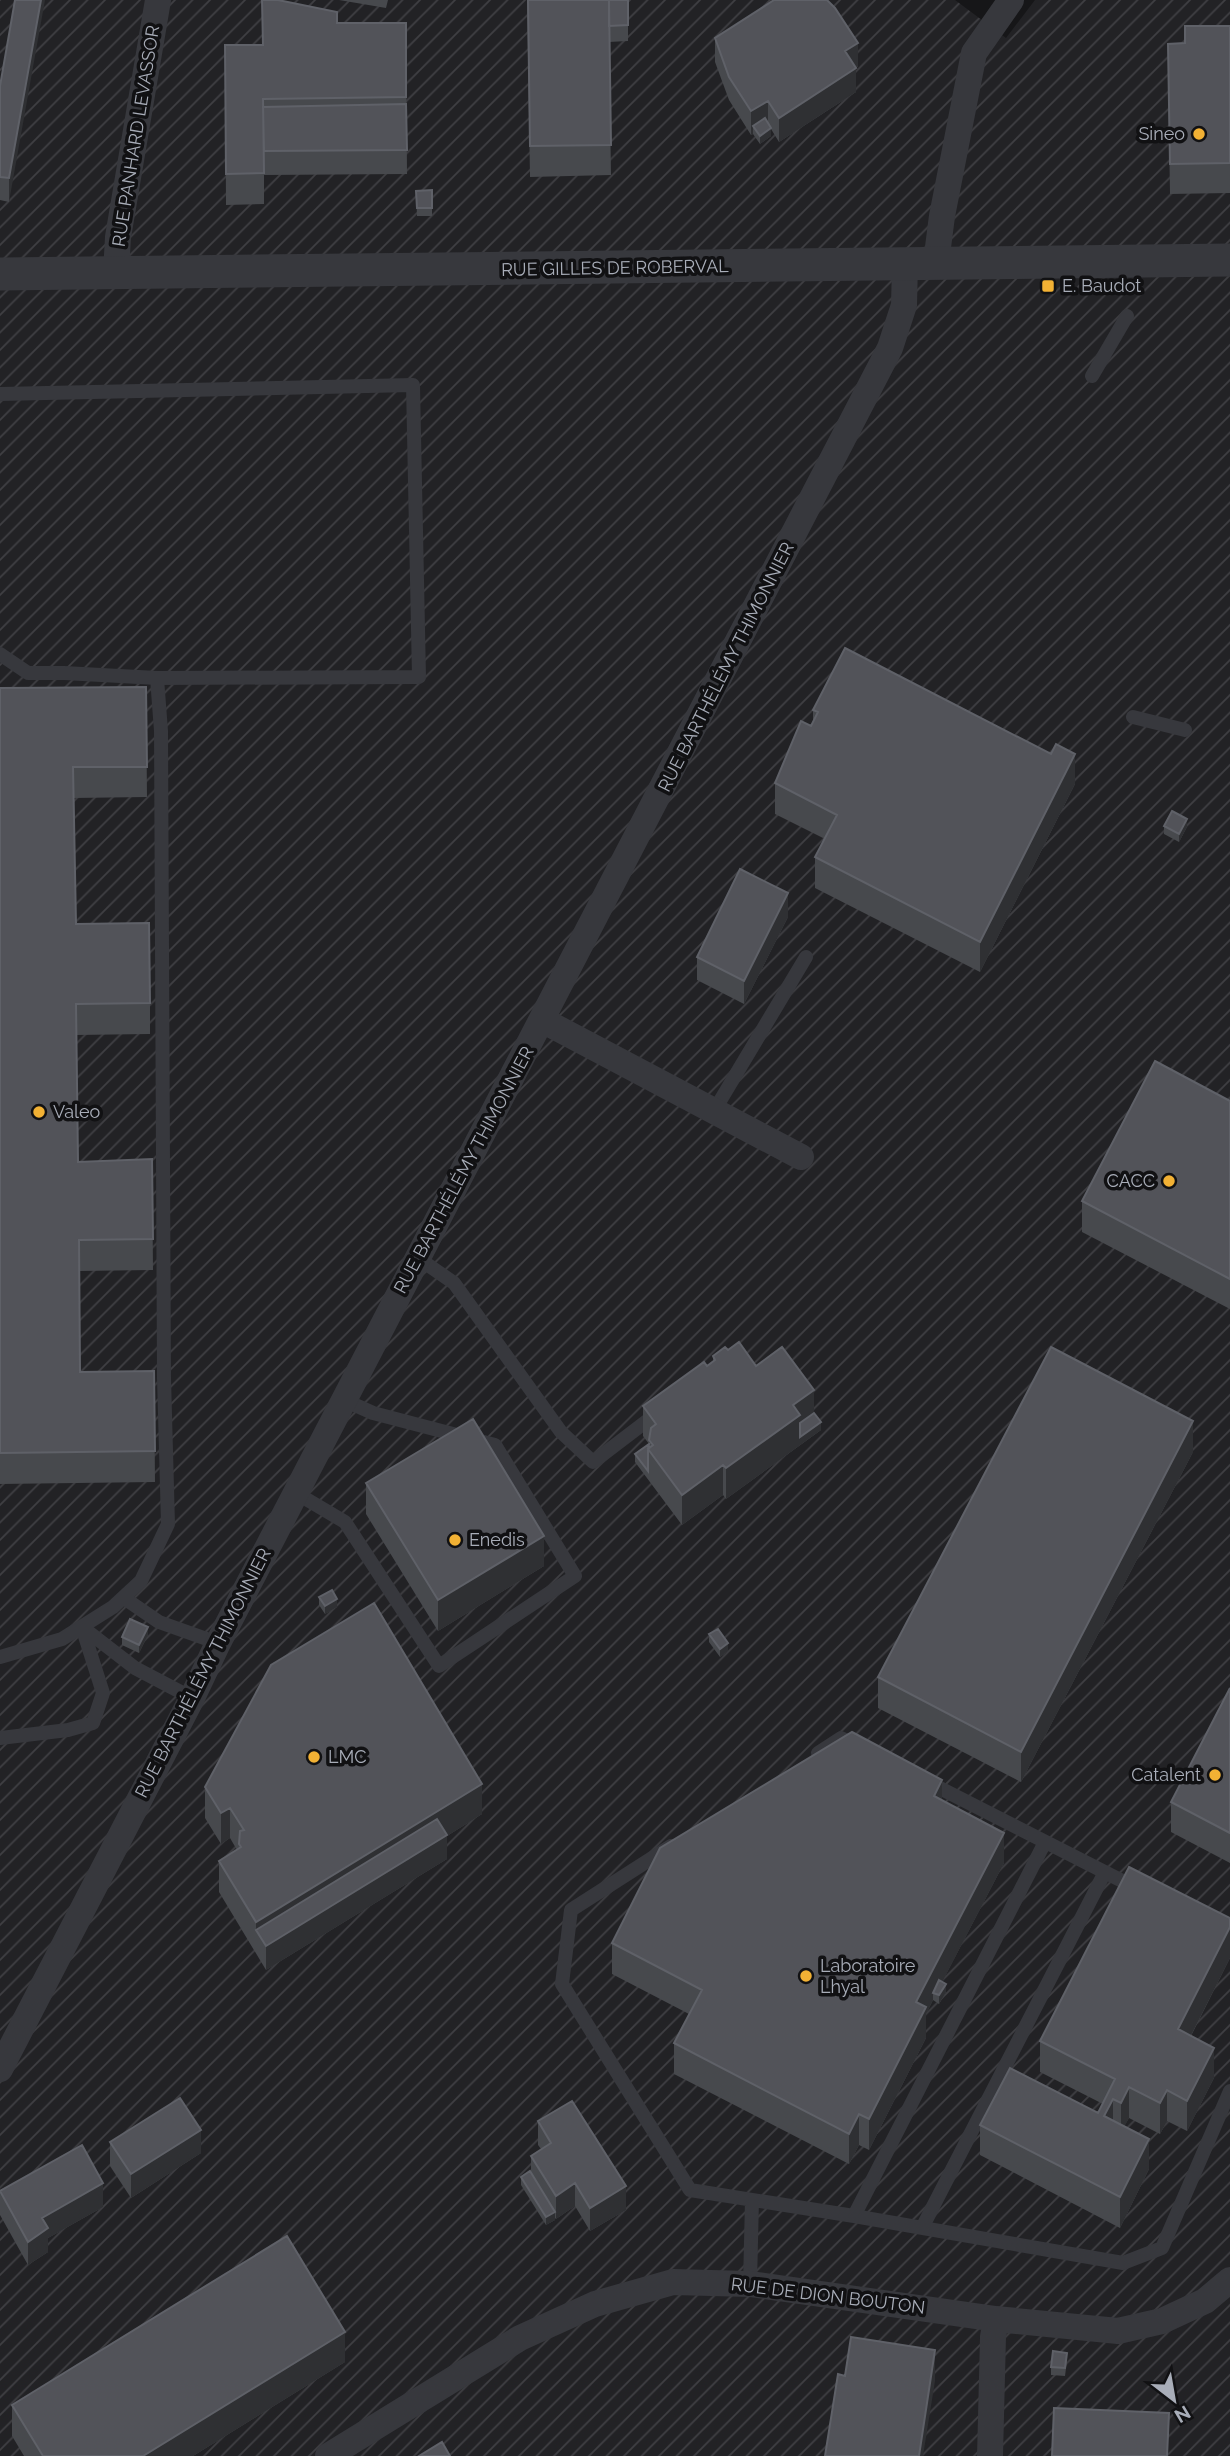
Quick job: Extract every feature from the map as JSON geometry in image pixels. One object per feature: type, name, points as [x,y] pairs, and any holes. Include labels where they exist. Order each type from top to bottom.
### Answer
[{"type":"street","name":"RUE PANHARD LEVASSOR","points":[[116,272],[118,237],[158,0]]},
{"type":"street","name":"RUE BARTHÉLÉMY THIMONNIER","points":[[0,2069],[890,348],[920,263],[942,216],[974,53],[1011,0]]},
{"type":"street","name":"RUE GILLES DE ROBERVAL","points":[[0,274],[1230,260]]},
{"type":"street","points":[[542,1020],[801,1157]]},
{"type":"street","name":"RUE DE DION BOUTON","points":[[328,2456],[520,2338],[595,2304],[673,2282],[750,2284],[996,2319],[1118,2331],[1163,2321],[1205,2301],[1230,2280]]},
{"type":"street","points":[[990,2456],[993,2337],[996,2319]]},
{"type":"lane","points":[[1092,376],[1127,316]]},
{"type":"lane","points":[[0,394],[412,385],[419,677],[158,678],[28,673],[0,654]]},
{"type":"lane","points":[[0,1657],[62,1639],[113,1607],[141,1581],[168,1524],[164,1378],[161,745],[158,678]]},
{"type":"lane","points":[[1133,718],[1185,730]]},
{"type":"lane","points":[[714,1111],[806,957]]},
{"type":"lane","points":[[418,1258],[454,1283],[561,1432],[593,1462],[667,1406]]},
{"type":"lane","points":[[296,1493],[345,1522],[439,1666],[575,1576],[495,1445],[373,1413],[344,1400]]},
{"type":"lane","points":[[124,1598],[159,1622],[218,1643]]},
{"type":"lane","points":[[82,1627],[135,1668],[192,1698]]},
{"type":"lane","points":[[0,1738],[68,1730],[93,1723],[103,1692],[82,1627]]},
{"type":"lane","points":[[806,1760],[841,1738],[865,1750]]},
{"type":"lane","points":[[913,1775],[1150,1895]]},
{"type":"lane","points":[[688,1835],[571,1910],[562,1984],[690,2190],[1123,2263],[1161,2248],[1230,2091]]},
{"type":"lane","points":[[854,2216],[1045,1842]]},
{"type":"lane","points":[[922,2228],[1105,1872]]},
{"type":"lane","points":[[750,2284],[752,2200]]},
{"type":"shaded area","points":[[0,0],[955,0],[1006,38],[1035,0],[1230,0],[1230,2456],[0,2456]]},
{"type":"building","points":[[15,0],[41,0],[9,178],[0,177],[0,86]]},
{"type":"building","points":[[262,0],[278,0],[337,12],[337,23],[406,23],[406,97],[263,99],[264,173],[226,174],[225,45],[263,45]]},
{"type":"building","points":[[528,0],[609,0],[611,145],[530,146]]},
{"type":"building","points":[[609,0],[628,0],[628,25],[609,26]]},
{"type":"building","points":[[774,0],[827,0],[858,43],[845,51],[856,68],[779,118],[768,101],[751,111],[729,77],[715,38]]},
{"type":"building","name":"Sineo","points":[[1185,26],[1230,26],[1230,163],[1170,164],[1168,44],[1185,43]]},
{"type":"building","points":[[406,104],[407,150],[264,151],[263,107]]},
{"type":"building","points":[[765,118],[771,128],[760,136],[753,126]]},
{"type":"building","points":[[432,190],[432,208],[417,208],[416,191]]},
{"type":"building","points":[[845,648],[1051,754],[1056,744],[1075,754],[980,942],[815,857],[837,815],[775,783],[801,721],[811,726],[818,712],[813,710]]},
{"type":"building","name":"Valeo","points":[[146,687],[147,767],[73,767],[76,924],[149,923],[150,1003],[76,1004],[78,1162],[152,1159],[153,1239],[79,1240],[80,1372],[154,1371],[155,1451],[0,1453],[0,688]]},
{"type":"building","points":[[1172,811],[1187,819],[1179,834],[1164,826]]},
{"type":"building","points":[[740,869],[788,893],[744,981],[697,957]]},
{"type":"building","name":"CACC","points":[[1155,1061],[1230,1101],[1230,1279],[1082,1201]]},
{"type":"building","points":[[739,1342],[756,1366],[782,1347],[814,1390],[793,1405],[800,1415],[726,1468],[723,1465],[682,1495],[648,1449],[653,1445],[649,1440],[651,1428],[656,1424],[643,1406],[704,1362],[707,1366],[715,1360],[713,1356],[725,1347],[728,1350]]},
{"type":"building","points":[[1051,1347],[1193,1421],[1021,1752],[878,1677]]},
{"type":"building","points":[[814,1413],[821,1422],[800,1437],[800,1423]]},
{"type":"building","name":"Enedis","points":[[473,1419],[544,1536],[438,1600],[366,1483]]},
{"type":"building","points":[[649,1444],[648,1449],[648,1471],[635,1454]]},
{"type":"building","points":[[332,1590],[337,1599],[325,1606],[319,1597]]},
{"type":"building","name":"LMC","points":[[374,1603],[482,1784],[256,1922],[219,1861],[241,1847],[240,1831],[244,1830],[230,1808],[221,1813],[205,1787],[271,1665]]},
{"type":"building","points":[[130,1619],[148,1627],[139,1645],[122,1637]]},
{"type":"building","points":[[718,1629],[728,1643],[720,1649],[709,1634]]},
{"type":"building","name":"Catalent","points":[[1230,1688],[1230,1833],[1171,1802]]},
{"type":"building","name":"Laboratoire Lhyal","points":[[852,1732],[942,1780],[934,1796],[1004,1833],[916,2002],[926,2007],[869,2119],[859,2114],[849,2134],[674,2043],[702,1990],[612,1943],[660,1848]]},
{"type":"building","points":[[437,1819],[447,1835],[266,1946],[256,1930]]},
{"type":"building","points":[[1129,1867],[1230,1918],[1230,1927],[1178,2029],[1214,2048],[1187,2101],[1167,2090],[1160,2103],[1129,2087],[1121,2103],[1113,2099],[1104,2116],[1149,2139],[1120,2197],[980,2125],[1010,2068],[1098,2113],[1115,2079],[1040,2041]]},
{"type":"building","points":[[939,1980],[946,1984],[939,1995],[933,1993]]},
{"type":"building","points":[[180,2098],[201,2130],[131,2174],[110,2142]]},
{"type":"building","points":[[572,2101],[626,2186],[590,2208],[575,2183],[556,2196],[531,2156],[551,2143],[538,2121]]},
{"type":"building","points":[[82,2145],[103,2183],[42,2218],[48,2228],[28,2242],[0,2191]]},
{"type":"building","points":[[530,2171],[555,2212],[546,2217],[521,2177]]},
{"type":"building","points":[[287,2236],[345,2332],[143,2456],[43,2456],[12,2405]]},
{"type":"building","points":[[851,2337],[935,2350],[919,2456],[825,2456],[838,2374],[845,2376]]},
{"type":"building","points":[[1053,2351],[1067,2353],[1065,2368],[1051,2367]]},
{"type":"building","points":[[1054,2408],[1169,2413],[1167,2456],[1052,2456]]},
{"type":"building","points":[[442,2442],[450,2456],[419,2456]]},
{"type":"place","name":"Sineo","points":[[1199,134]]},
{"type":"place","name":"E. Baudot","points":[[1048,286]]},
{"type":"place","name":"Valeo","points":[[39,1112]]},
{"type":"place","name":"CACC","points":[[1169,1181]]},
{"type":"place","name":"Enedis","points":[[455,1540]]},
{"type":"place","name":"LMC","points":[[314,1757]]},
{"type":"place","name":"Catalent","points":[[1215,1775]]},
{"type":"place","name":"Laboratoire Lhyal","points":[[806,1976]]}]
